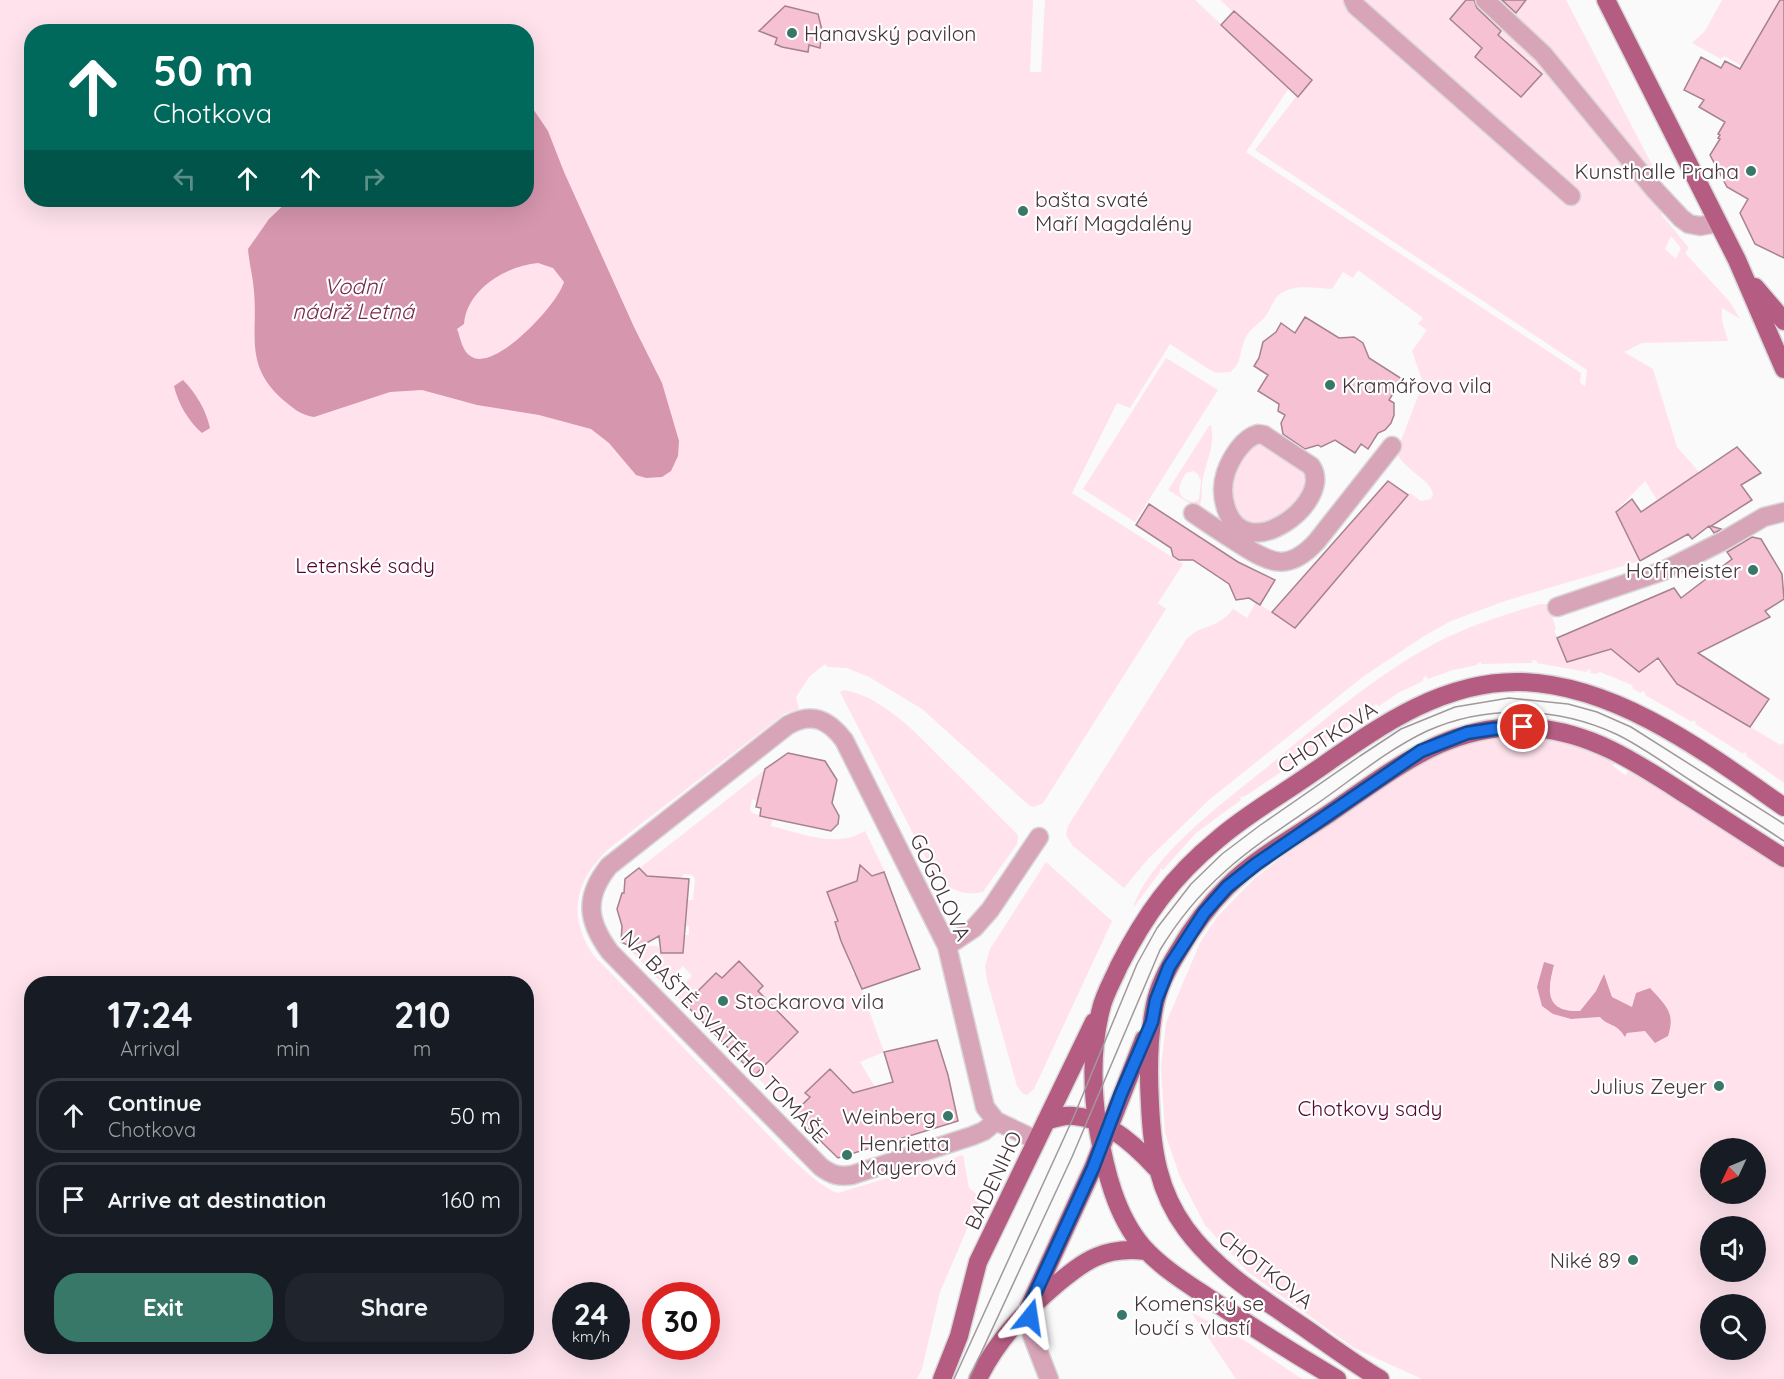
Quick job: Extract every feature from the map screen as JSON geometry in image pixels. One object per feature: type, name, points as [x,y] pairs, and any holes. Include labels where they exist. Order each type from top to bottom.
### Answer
[{"type":"main road","points":[[1606,0],[1737,260],[1784,369]]},
{"type":"main road","points":[[1737,260],[1764,298],[1784,321]]},
{"type":"main road","name":"CHOTKOVA","points":[[1101,1147],[1103,1126],[1093,1071],[1101,1007],[1132,941],[1157,900],[1214,842],[1238,823],[1418,705],[1457,690],[1498,683],[1521,682],[1573,689],[1600,697],[1656,724],[1784,807]]},
{"type":"main road","name":"CHOTKOVA","points":[[1380,1379],[1240,1283],[1204,1251],[1176,1215],[1156,1168],[1150,1112],[1148,1061],[1152,1022],[1156,1000],[1169,967],[1193,927],[1233,881],[1283,844],[1421,751],[1467,733],[1493,729],[1536,728],[1570,734],[1599,743],[1639,764],[1784,858]]},
{"type":"main road","name":"BADENIHO","points":[[942,1379],[959,1336],[978,1262],[1101,1007]]},
{"type":"main road","name":"CHOTKOVA","points":[[1103,1126],[1152,1022]]},
{"type":"main road","points":[[1046,1121],[1074,1116],[1103,1126],[1137,1148],[1156,1168]]},
{"type":"main road","points":[[1101,1147],[1117,1202],[1130,1228],[1146,1251],[1201,1293],[1337,1379]]},
{"type":"main road","points":[[1029,1307],[1101,1147]]},
{"type":"main road","points":[[978,1379],[1008,1331],[1029,1307],[1076,1268],[1095,1257],[1121,1250],[1146,1251]]},
{"type":"street","points":[[1353,0],[1356,6],[1571,196]]},
{"type":"street","points":[[1485,0],[1543,54],[1654,189],[1681,218],[1689,224],[1700,226],[1718,223]]},
{"type":"street","points":[[1264,435],[1311,466],[1315,472],[1316,484],[1299,511],[1281,525],[1261,532],[1251,532],[1232,541],[1230,519],[1223,496],[1224,480],[1231,462],[1244,443],[1252,436],[1264,435]]},
{"type":"street","points":[[1193,513],[1232,541],[1270,562],[1280,563],[1299,557],[1317,542],[1392,446]]},
{"type":"street","points":[[1557,607],[1663,571],[1723,541],[1764,517],[1784,512]]},
{"type":"street","name":"NA BAŠTĚ SVATÉHO TOMÁŠE","points":[[843,740],[834,728],[817,719],[800,719],[788,725],[609,866],[595,887],[592,899],[592,921],[597,935],[610,952],[821,1167],[831,1174],[841,1177],[852,1175],[965,1139],[984,1131],[996,1121]]},
{"type":"street","name":"GOGOLOVA","points":[[843,740],[947,946],[985,1107],[996,1121]]},
{"type":"street","points":[[947,946],[974,928],[990,910],[1039,837]]},
{"type":"street","points":[[996,1121],[1036,1140]]},
{"type":"street","points":[[1029,1307],[1032,1335],[1048,1379]]},
{"type":"green space","name":"Letenské sady","points":[[0,0],[1033,0],[1030,72],[1041,72],[1045,0],[1195,0],[1289,88],[1246,152],[1581,373],[1580,382],[1585,387],[1587,370],[1255,150],[1308,81],[1220,0],[1518,0],[1523,4],[1526,0],[1566,0],[1662,184],[1660,185],[1664,211],[1661,214],[1689,248],[1685,253],[1730,302],[1740,319],[1722,308],[1722,321],[1728,341],[1642,343],[1624,352],[1653,369],[1677,447],[1700,473],[1657,500],[1645,481],[1616,511],[1640,561],[1505,601],[1451,621],[1424,636],[1364,676],[1210,799],[1148,859],[1124,888],[1072,845],[1066,835],[1068,826],[1186,640],[1197,631],[1221,621],[1233,609],[1247,618],[1256,602],[1295,627],[1410,493],[1421,501],[1431,499],[1433,494],[1431,489],[1406,466],[1398,455],[1399,446],[1423,383],[1412,351],[1427,330],[1418,324],[1423,318],[1358,270],[1353,278],[1343,272],[1332,289],[1301,287],[1280,294],[1265,317],[1247,336],[1238,361],[1230,372],[1217,373],[1210,370],[1170,344],[1130,408],[1117,403],[1072,493],[1183,564],[1158,603],[1166,609],[1043,803],[1034,807],[1030,806],[922,709],[869,677],[847,668],[827,667],[825,664],[809,677],[796,697],[799,709],[784,714],[611,847],[589,872],[582,885],[578,898],[580,927],[594,956],[779,1146],[817,1181],[838,1193],[963,1155],[969,1188],[978,1195],[979,1201],[940,1292],[922,1369],[917,1379],[0,1379]],"holes":[[[1464,3],[1480,46],[1450,19]],[[1495,33],[1542,74],[1522,97],[1475,57]],[[1671,236],[1681,248],[1676,259],[1665,249]]]},
{"type":"green space","points":[[1722,0],[1781,0],[1784,89],[1724,56],[1721,59],[1692,43],[1705,31]]},
{"type":"green space","points":[[1166,358],[1218,390],[1135,522],[1083,489]]},
{"type":"green space","points":[[1211,425],[1212,432],[1211,447],[1202,483],[1200,503],[1199,506],[1194,506],[1168,490]],"holes":[[[1193,471],[1198,474],[1201,481],[1199,499],[1194,502],[1183,498],[1180,487],[1186,473]]]},
{"type":"green space","points":[[1262,443],[1305,471],[1306,479],[1300,496],[1287,511],[1272,521],[1257,525],[1245,523],[1232,502],[1230,494],[1233,476],[1242,459],[1255,446]]},
{"type":"green space","points":[[1546,604],[1550,608],[1556,629],[1554,630],[1567,662],[1611,649],[1639,672],[1655,660],[1663,665],[1677,684],[1781,745],[1784,743],[1784,783],[1746,756],[1747,754],[1744,752],[1743,754],[1695,724],[1693,720],[1692,722],[1645,695],[1645,692],[1641,693],[1633,689],[1632,685],[1600,672],[1590,673],[1591,670],[1588,669],[1587,672],[1537,663],[1533,660],[1532,663],[1481,664],[1481,662],[1428,679],[1426,676],[1423,681],[1398,693],[1379,706],[1376,704],[1375,708],[1331,738],[1329,736],[1327,741],[1240,798],[1241,800],[1196,833],[1163,870],[1160,868],[1160,872],[1133,908],[1142,888],[1155,869],[1190,831],[1368,686],[1434,644],[1486,621]]},
{"type":"green space","points":[[845,690],[861,695],[890,711],[928,745],[1016,833],[1017,844],[983,892],[969,893],[956,890],[934,874],[840,692]]},
{"type":"green space","name":"Chotkovy sady","points":[[1497,736],[1552,737],[1617,760],[1613,766],[1625,775],[1630,770],[1784,866],[1784,1379],[1422,1379],[1354,1348],[1248,1272],[1205,1225],[1180,1177],[1165,1133],[1161,1067],[1166,1023],[1200,943],[1217,917],[1253,880],[1310,834],[1419,760],[1447,747]],"holes":[[[1554,965],[1550,984],[1551,999],[1554,1004],[1560,1008],[1580,1011],[1596,991],[1604,975],[1612,998],[1632,1007],[1645,1031],[1627,1033],[1626,1036],[1600,1017],[1571,1019],[1553,1014],[1537,987]]]},
{"type":"green space","points":[[771,765],[757,801],[752,799],[750,809],[752,813],[772,819],[771,826],[818,838],[842,839],[865,831],[885,872],[827,892],[853,974],[856,974],[884,1052],[860,1062],[875,1087],[853,1093],[830,1069],[805,1092],[811,1098],[796,1111],[796,1116],[755,1075],[797,1031],[757,992],[763,986],[739,961],[722,978],[716,973],[691,998],[697,1004],[690,1010],[674,994],[692,976],[683,966],[664,985],[625,945],[636,949],[643,946],[657,946],[661,951],[675,938],[685,938],[685,935],[689,935],[689,926],[686,926],[688,900],[693,900],[695,879],[692,875],[684,874],[680,879],[647,876],[636,871]]},
{"type":"green space","points":[[1046,862],[1112,921],[1034,1089],[1027,1095],[1022,1093],[1017,1086],[985,966],[990,949]]},
{"type":"green space","points":[[1191,1312],[1247,1342],[1302,1379],[1236,1379]]},
{"type":"water","name":"Vodní nádrž Letná","points":[[534,110],[548,131],[564,172],[634,327],[662,383],[679,441],[678,456],[671,471],[662,477],[646,478],[636,475],[609,443],[591,429],[539,415],[477,405],[422,390],[390,392],[314,417],[293,408],[270,386],[262,374],[255,349],[254,291],[248,249],[269,219],[282,207],[534,207]],"holes":[[[538,263],[553,268],[564,282],[539,319],[510,345],[483,359],[472,357],[464,349],[457,329],[464,324],[472,300],[480,290],[501,274]]]},
{"type":"water","points":[[183,380],[196,396],[206,415],[210,428],[202,433],[188,417],[176,392],[174,386]]},
{"type":"water","points":[[1544,962],[1554,965],[1550,991],[1551,998],[1560,1008],[1580,1011],[1596,991],[1604,974],[1612,997],[1632,1007],[1636,993],[1650,988],[1668,1009],[1671,1021],[1668,1036],[1655,1043],[1645,1031],[1627,1033],[1625,1037],[1618,1029],[1600,1017],[1571,1019],[1553,1014],[1542,1006],[1537,987]]},
{"type":"building","points":[[1466,0],[1474,0],[1477,8],[1501,31],[1498,35],[1542,74],[1521,97],[1475,57],[1482,48],[1450,19]]},
{"type":"building","points":[[1502,0],[1526,0],[1516,13]]},
{"type":"building","name":"Kunsthalle Praha","points":[[1780,0],[1784,0],[1784,258],[1755,244],[1740,213],[1748,199],[1727,187],[1710,155],[1720,139],[1718,134],[1725,122],[1699,107],[1704,100],[1684,90],[1701,57],[1721,68],[1725,61],[1740,69]]},
{"type":"building","name":"Hanavský pavilon","points":[[785,6],[818,14],[822,30],[820,48],[809,45],[808,52],[782,47],[775,44],[777,38],[759,31]]},
{"type":"building","points":[[1234,11],[1312,80],[1298,97],[1221,25]]},
{"type":"building","name":"Kramářova vila","points":[[1305,317],[1339,338],[1354,337],[1363,343],[1369,358],[1402,379],[1389,400],[1394,403],[1391,423],[1385,430],[1378,433],[1368,449],[1361,444],[1355,453],[1335,440],[1321,447],[1318,445],[1305,449],[1283,434],[1281,423],[1285,415],[1278,411],[1279,404],[1258,391],[1268,375],[1254,366],[1259,358],[1263,342],[1276,332],[1281,323],[1295,333]]},
{"type":"building","points":[[1737,447],[1761,473],[1741,485],[1752,500],[1711,526],[1721,529],[1718,531],[1714,533],[1709,526],[1692,539],[1688,534],[1640,561],[1616,512],[1632,499],[1641,512]]},
{"type":"building","points":[[1388,481],[1408,495],[1295,628],[1272,612]]},
{"type":"building","points":[[1149,504],[1238,562],[1275,580],[1260,605],[1249,598],[1236,600],[1229,584],[1193,560],[1179,560],[1173,556],[1171,548],[1136,525]]},
{"type":"building","points":[[1752,537],[1761,539],[1782,574],[1784,599],[1765,611],[1770,617],[1698,653],[1769,699],[1750,727],[1677,684],[1658,658],[1639,672],[1611,649],[1567,662],[1557,638],[1674,588],[1681,598],[1732,559],[1727,552]]},
{"type":"building","points":[[788,753],[825,761],[837,780],[832,803],[839,816],[838,824],[831,831],[760,816],[761,808],[756,807],[765,769]]},
{"type":"building","points":[[860,865],[872,876],[884,872],[920,969],[862,989],[841,941],[835,922],[838,921],[827,892],[857,881]]},
{"type":"building","points":[[639,868],[647,876],[689,879],[683,953],[661,953],[659,936],[636,949],[621,942],[622,926],[617,909],[622,893],[624,893],[625,879]]},
{"type":"building","points":[[739,961],[763,986],[758,991],[798,1032],[755,1075],[685,1004],[716,973],[722,978]]},
{"type":"building","points":[[937,1040],[948,1075],[958,1121],[838,1158],[793,1114],[810,1097],[805,1093],[830,1069],[853,1093],[893,1082],[884,1052]]},
{"type":"tram line","points":[[954,1379],[1074,1116],[1137,964],[1157,928],[1191,884],[1222,854],[1360,756],[1401,729],[1455,707],[1509,698],[1568,704],[1597,712],[1631,727],[1784,824]]},
{"type":"tram line","points":[[969,1379],[1072,1157],[1160,950],[1194,902],[1232,865],[1386,755],[1427,731],[1474,716],[1522,712],[1570,718],[1616,734],[1636,745],[1784,841]]},
{"type":"place","name":"Hanavský pavilon","points":[[792,33]]},
{"type":"place","name":"Kunsthalle Praha","points":[[1751,171]]},
{"type":"place","name":"bašta svaté Maří Magdalény","points":[[1023,211]]},
{"type":"place","name":"Kramářova vila","points":[[1330,385]]},
{"type":"place","name":"Hoffmeister","points":[[1753,570]]},
{"type":"place","name":"Stockarova vila","points":[[723,1001]]},
{"type":"place","name":"Julius Zeyer","points":[[1719,1086]]},
{"type":"place","name":"Weinberg","points":[[948,1116]]},
{"type":"place","name":"Henrietta Mayerová","points":[[847,1155]]},
{"type":"place","name":"Niké 89","points":[[1633,1260]]},
{"type":"place","name":"Komenský se loučí s vlastí","points":[[1122,1315]]},
{"type":"route","points":[[1030,1317],[1029,1307],[1093,1168],[1152,1022],[1162,982],[1193,927],[1204,913],[1239,876],[1421,751],[1467,733],[1523,727]]}]
